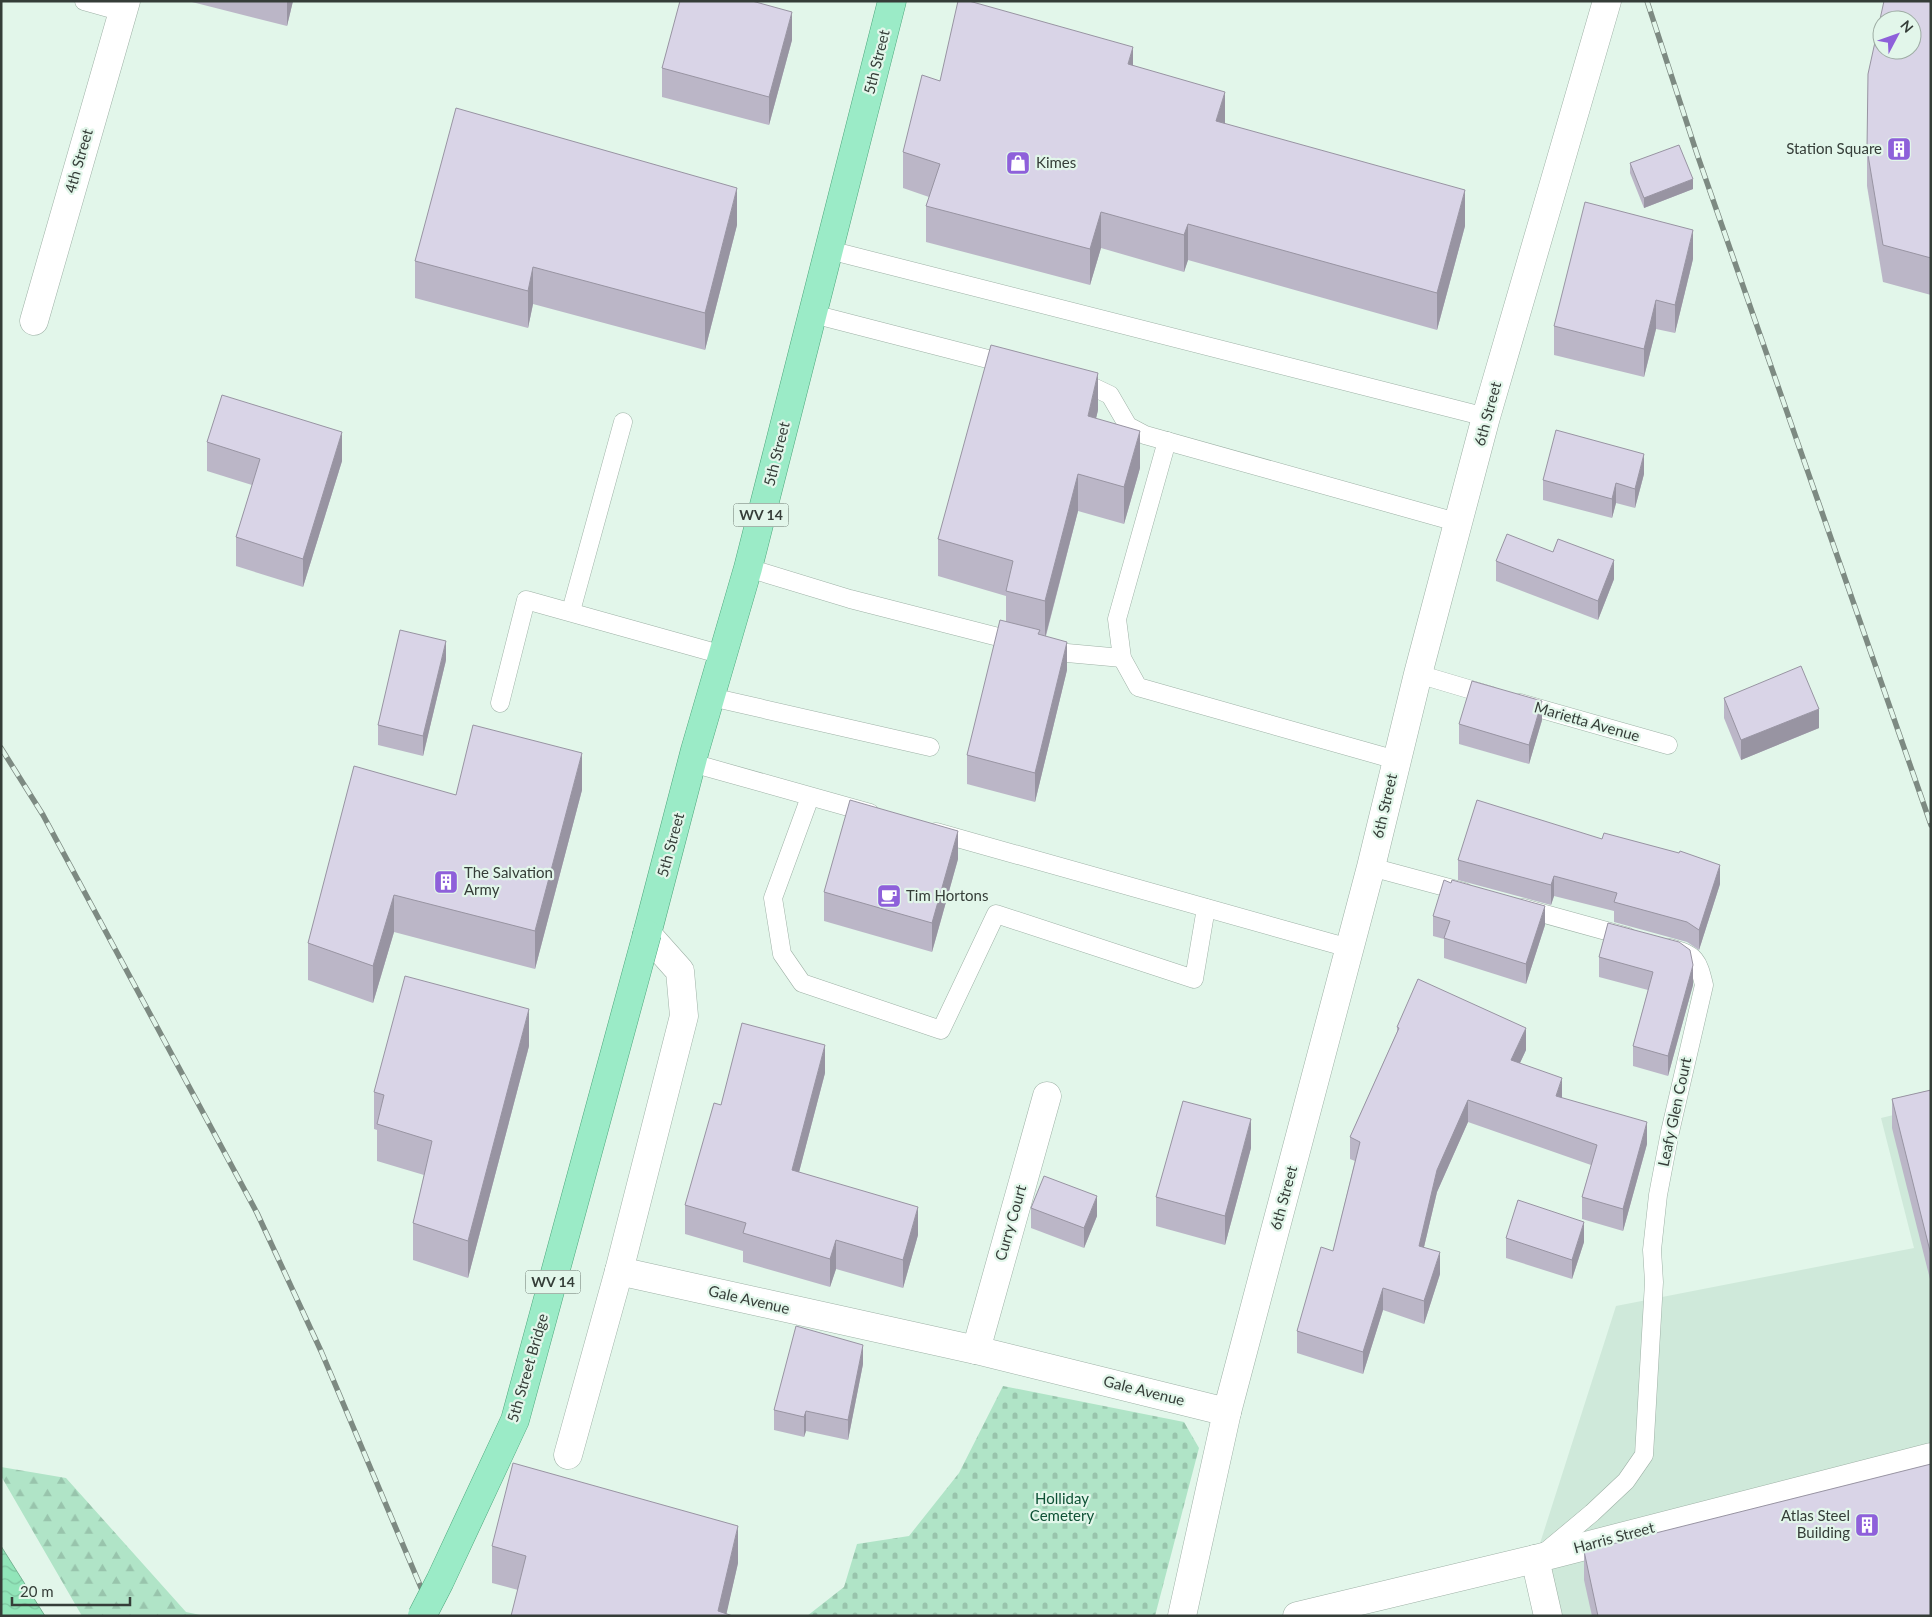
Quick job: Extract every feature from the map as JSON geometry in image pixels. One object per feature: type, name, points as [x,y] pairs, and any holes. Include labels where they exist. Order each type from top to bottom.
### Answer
[{"type":"main road","name":"5th Street","points":[[647,934],[692,763],[748,568],[892,1]]},
{"type":"main road","name":"5th Street Bridge","points":[[422,1616],[515,1420],[647,934]]},
{"type":"street","name":"6th Street","points":[[1182,1616],[1227,1412],[1371,867],[1418,674],[1460,523],[1486,417],[1607,1]]},
{"type":"street","name":"4th Street","points":[[34,321],[76,170],[125,6]]},
{"type":"street","points":[[568,1455],[619,1271],[684,1016],[680,971],[647,934]]},
{"type":"street","name":"Curry Court","points":[[976,1350],[1047,1096]]},
{"type":"street","name":"Gale Avenue","points":[[619,1271],[976,1350],[1227,1412]]},
{"type":"street","name":"Harris Street","points":[[1297,1616],[1536,1559],[1931,1457]]},
{"type":"street","points":[[1536,1559],[1548,1616]]},
{"type":"lane","points":[[84,1],[125,6]]},
{"type":"lane","points":[[829,250],[1486,417]]},
{"type":"lane","points":[[813,314],[1025,369]]},
{"type":"lane","points":[[1063,378],[1091,386],[1110,395],[1128,426],[1145,434],[1460,523]]},
{"type":"lane","points":[[571,611],[623,422]]},
{"type":"lane","points":[[1167,441],[1117,619],[1122,658],[1138,687],[1396,760]]},
{"type":"lane","points":[[748,568],[850,599],[1056,652],[1122,658]]},
{"type":"lane","points":[[500,704],[526,600],[571,611],[723,656]]},
{"type":"lane","name":"Marietta Avenue","points":[[1418,674],[1668,745]]},
{"type":"lane","points":[[711,697],[930,748]]},
{"type":"lane","points":[[692,763],[886,818]]},
{"type":"lane","points":[[810,797],[773,898],[782,954],[802,983],[941,1030],[996,914],[1194,980],[1206,908]]},
{"type":"lane","points":[[923,828],[1349,948]]},
{"type":"lane","points":[[1371,867],[1481,897]]},
{"type":"lane","name":"Leafy Glen Court","points":[[1509,904],[1684,952],[1699,964],[1704,985],[1670,1132],[1658,1195],[1652,1250],[1654,1282],[1644,1455],[1626,1481],[1573,1529],[1536,1559]]},
{"type":"shaded area","points":[[1931,1106],[1931,1616],[1548,1616],[1535,1559],[1616,1306],[1914,1248],[1881,1118]]},
{"type":"green space","name":"Holliday Cemetery","points":[[1003,1386],[1184,1422],[1199,1448],[1155,1616],[807,1616],[844,1587],[857,1544],[909,1536],[959,1473]]},
{"type":"green space","points":[[1,1467],[66,1478],[186,1612],[205,1616],[82,1616],[1,1476]]},
{"type":"water","points":[[1,1546],[45,1616],[1,1616]]},
{"type":"building","points":[[680,1],[752,1],[792,12],[769,97],[662,68]]},
{"type":"building","points":[[958,1],[969,1],[1133,47],[1128,64],[1225,92],[1216,121],[1465,190],[1437,293],[1188,224],[1184,235],[1101,212],[1090,249],[926,206],[940,164],[903,152],[922,75],[940,81]]},
{"type":"building","name":"Station Square","points":[[1884,1],[1931,1],[1931,258],[1883,245],[1867,149],[1868,74],[1872,56],[1872,60],[1922,60],[1922,10],[1882,10]]},
{"type":"building","points":[[456,108],[737,188],[705,313],[533,267],[528,291],[415,261]]},
{"type":"building","points":[[1679,145],[1693,179],[1644,198],[1630,163]]},
{"type":"building","points":[[1585,202],[1693,230],[1675,305],[1656,300],[1644,349],[1554,326]]},
{"type":"building","points":[[991,345],[1098,373],[1088,416],[1140,431],[1124,487],[1078,474],[1045,601],[1006,591],[1013,561],[938,539]]},
{"type":"building","points":[[222,395],[342,432],[303,559],[236,537],[260,459],[207,442]]},
{"type":"building","points":[[1556,430],[1644,454],[1635,489],[1616,483],[1612,499],[1543,480]]},
{"type":"building","points":[[1507,534],[1553,552],[1558,539],[1614,560],[1598,601],[1496,561]]},
{"type":"building","points":[[1000,620],[1040,630],[1038,634],[1067,642],[1035,773],[967,755]]},
{"type":"building","points":[[400,630],[446,641],[423,736],[378,725]]},
{"type":"building","points":[[1801,666],[1819,709],[1741,740],[1724,698]]},
{"type":"building","points":[[1472,681],[1542,701],[1529,745],[1459,724]]},
{"type":"building","name":"The Salvation Army","points":[[473,725],[582,753],[535,931],[394,895],[373,966],[308,943],[354,766],[456,795]]},
{"type":"building","name":"Tim Hortons","points":[[850,800],[958,831],[932,923],[824,892]]},
{"type":"building","points":[[1477,800],[1602,839],[1604,833],[1679,853],[1680,851],[1720,865],[1699,930],[1687,922],[1614,902],[1617,893],[1554,876],[1551,885],[1458,860]]},
{"type":"building","points":[[1444,880],[1451,883],[1452,880],[1545,906],[1526,964],[1444,938],[1450,921],[1433,916]]},
{"type":"building","points":[[1608,923],[1679,942],[1690,950],[1693,965],[1668,1056],[1633,1046],[1653,972],[1599,957]]},
{"type":"building","points":[[405,976],[529,1009],[468,1241],[413,1223],[432,1141],[377,1124],[384,1095],[374,1092]]},
{"type":"building","points":[[1418,979],[1526,1028],[1511,1060],[1562,1078],[1556,1096],[1647,1122],[1623,1209],[1582,1197],[1597,1145],[1468,1100],[1437,1170],[1419,1246],[1440,1252],[1424,1301],[1383,1288],[1363,1352],[1297,1331],[1321,1247],[1333,1251],[1360,1142],[1350,1137],[1399,1028],[1397,1027]]},
{"type":"building","points":[[742,1023],[825,1045],[792,1170],[918,1207],[903,1260],[836,1240],[830,1259],[743,1233],[746,1223],[685,1205],[714,1103],[721,1105]]},
{"type":"building","points":[[1931,1090],[1931,1255],[1892,1099]]},
{"type":"building","points":[[1183,1101],[1251,1119],[1225,1216],[1156,1197]]},
{"type":"building","points":[[1044,1176],[1097,1196],[1084,1228],[1031,1208]]},
{"type":"building","points":[[1518,1200],[1584,1222],[1572,1260],[1506,1238]]},
{"type":"building","points":[[796,1326],[863,1345],[848,1420],[806,1411],[804,1417],[774,1410]]},
{"type":"building","points":[[513,1463],[738,1526],[718,1611],[733,1616],[511,1616],[526,1556],[492,1546]]},
{"type":"building","name":"Atlas Steel Building","points":[[1931,1464],[1931,1616],[1598,1616],[1584,1551]]},
{"type":"railway","points":[[1647,1],[1697,154],[1931,825]]},
{"type":"railway","points":[[1,748],[43,815],[257,1213],[321,1351],[433,1616]]},
{"type":"place","name":"Station Square","points":[[1899,149]]},
{"type":"place","name":"Kimes","points":[[1018,163]]},
{"type":"place","name":"The Salvation Army","points":[[446,882]]},
{"type":"place","name":"Tim Hortons","points":[[889,896]]},
{"type":"place","name":"Atlas Steel Building","points":[[1867,1525]]}]
